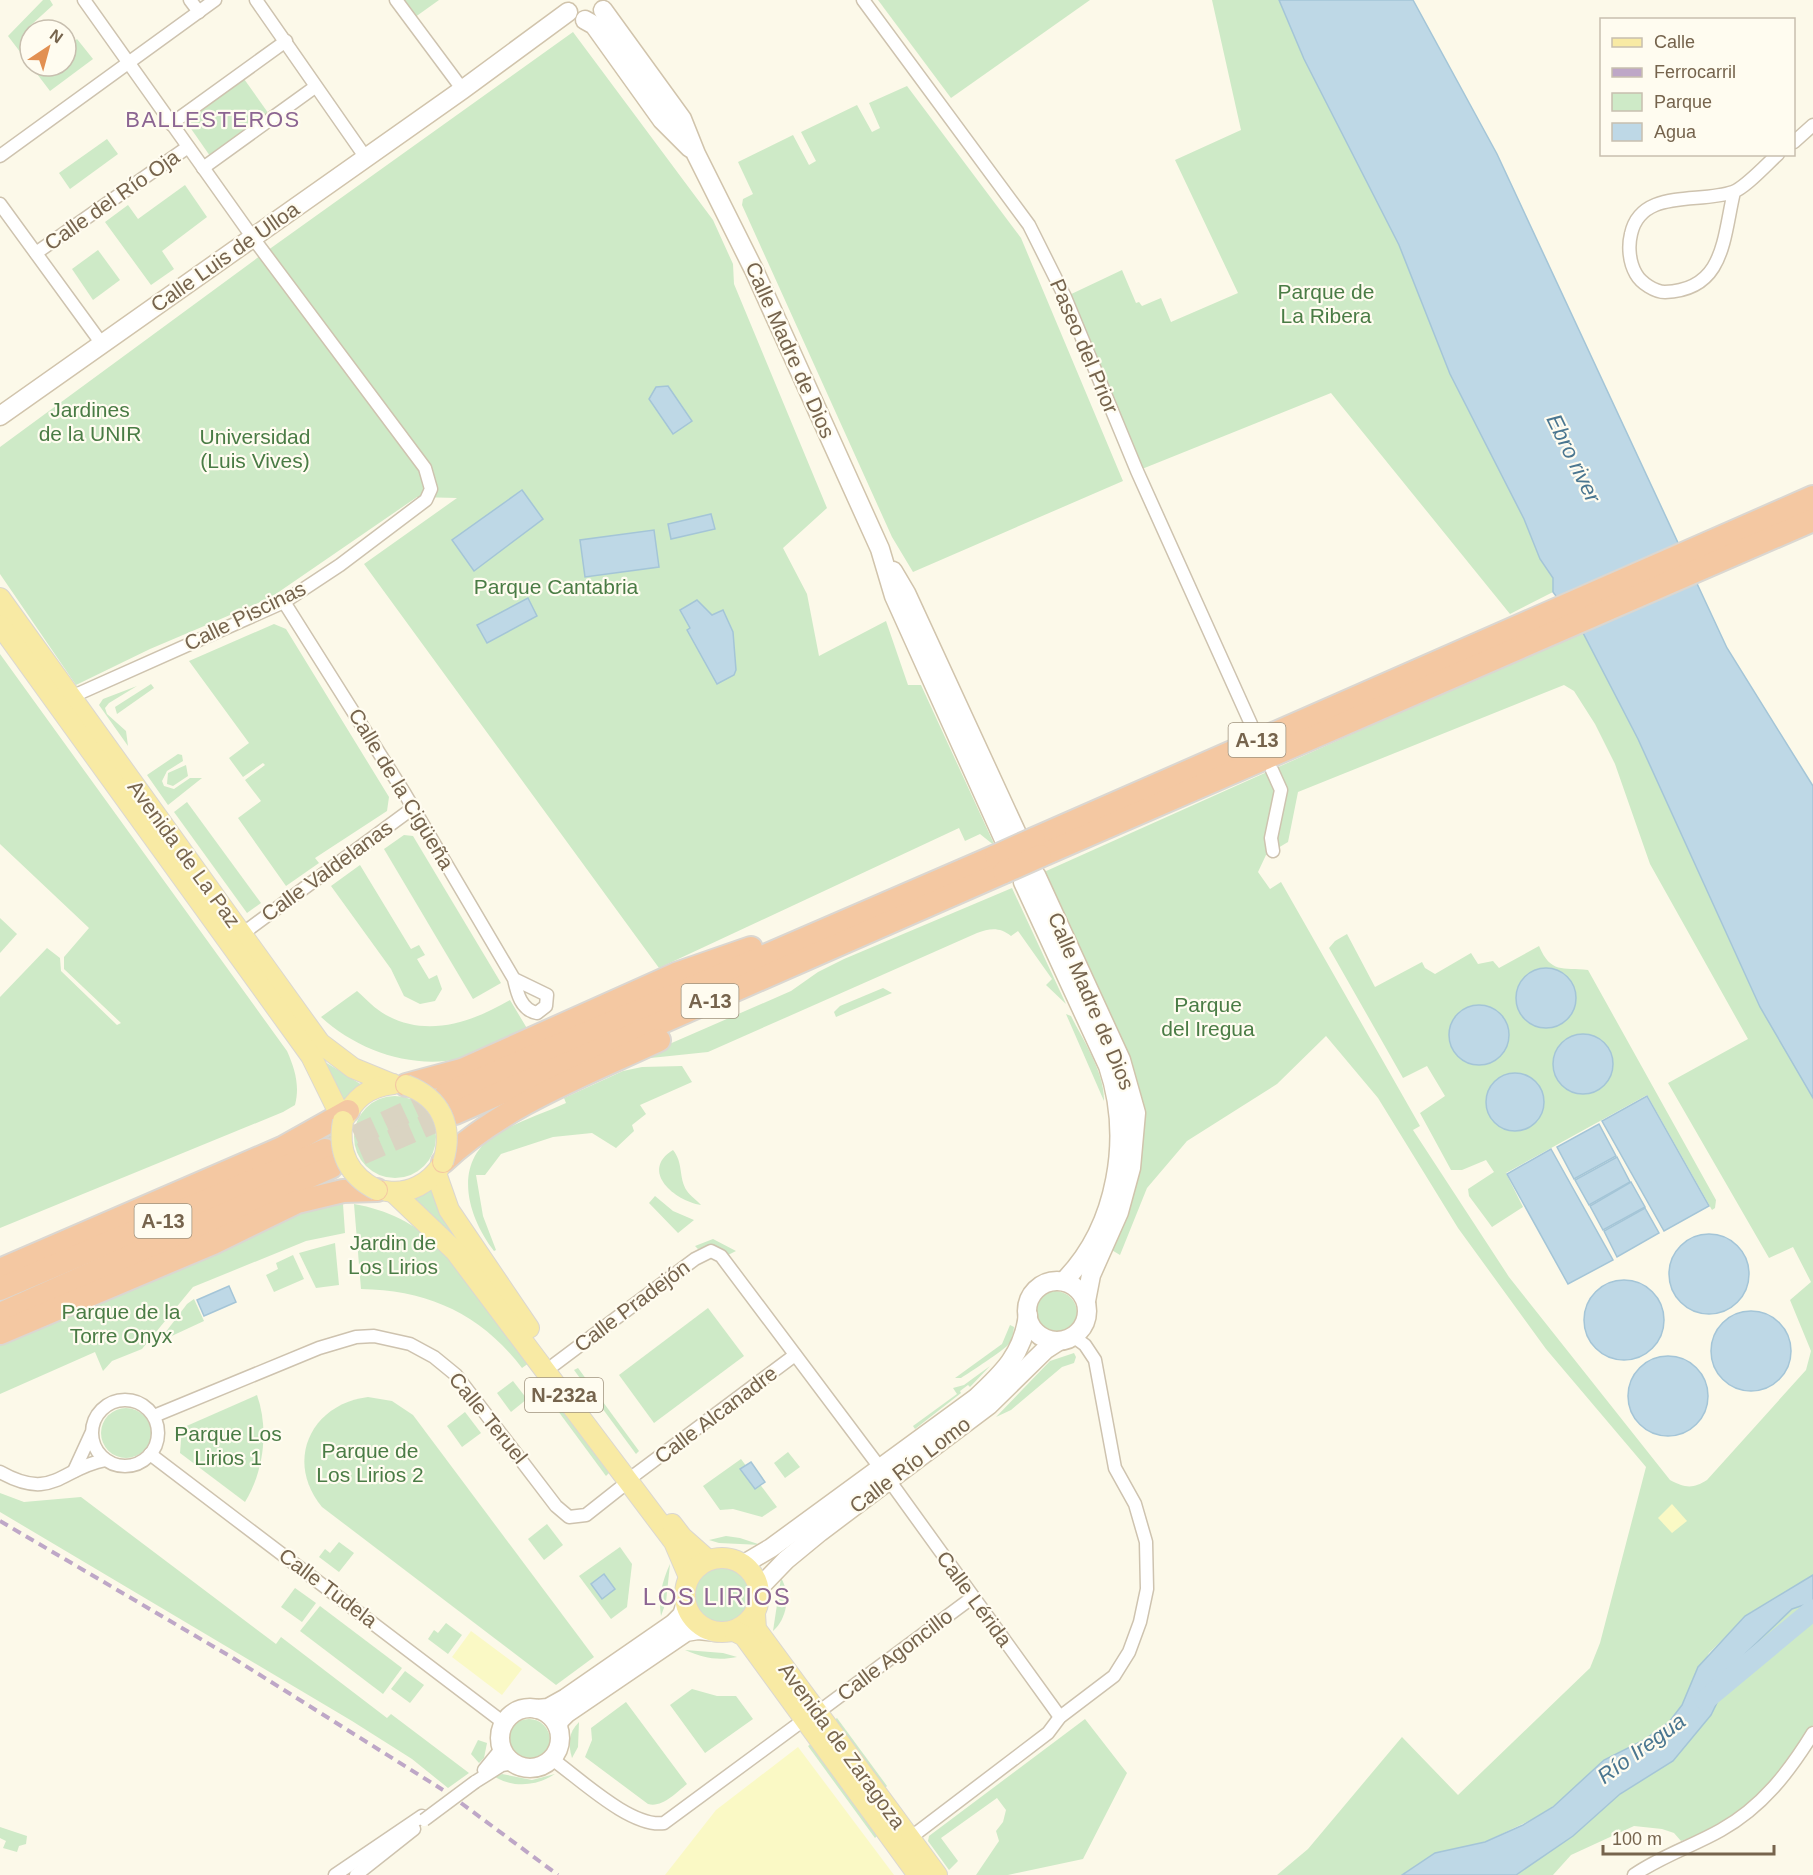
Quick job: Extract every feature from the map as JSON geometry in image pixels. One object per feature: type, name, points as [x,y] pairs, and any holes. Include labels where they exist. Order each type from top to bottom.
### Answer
[{"type":"highway","name":"A-13","points":[[1020,857],[964,890],[451,1104],[842,923],[1020,857],[1759,531],[1813,497]]},
{"type":"highway","name":"A-13","points":[[1759,531],[1813,520]]},
{"type":"highway","points":[[440,1167],[493,1121],[902,924],[964,890]]},
{"type":"highway","points":[[399,1084],[462,1070],[676,974],[800,930],[842,923]]},
{"type":"highway","points":[[0,1270],[291,1144],[344,1116]]},
{"type":"highway","name":"A-13","points":[[0,1289],[328,1159],[31,1302],[0,1314]]},
{"type":"highway","points":[[0,1333],[213,1243],[297,1202],[343,1191],[385,1191]]},
{"type":"highway","points":[[0,1289],[120,1219]]},
{"type":"highway","points":[[31,1302],[63,1296],[213,1243]]},
{"type":"main road","points":[[565,6],[576,18],[585,20],[592,18],[604,5]]},
{"type":"main road","name":"Calle Madre de Dios","points":[[604,5],[682,119],[696,154],[754,270],[880,549],[894,596],[1121,1060],[1136,1113],[1131,1168],[1119,1212],[1091,1275],[1086,1301]]},
{"type":"main road","name":"Calle Luis de Ulloa","points":[[0,416],[479,76],[565,6]]},
{"type":"main road","name":"Calle Madre de Dios","points":[[585,20],[594,25],[662,120],[696,154]]},
{"type":"main road","name":"Avenida de La Paz","points":[[0,598],[320,1043],[353,1068],[399,1084]]},
{"type":"main road","name":"Avenida de La Paz","points":[[0,624],[311,1056],[344,1116]]},
{"type":"main road","name":"Calle Madre de Dios","points":[[1020,857],[1108,1065],[1119,1117],[1119,1168],[1107,1209],[1080,1264],[1064,1281]]},
{"type":"main road","points":[[344,1116],[364,1093],[378,1086],[399,1084]]},
{"type":"main road","name":"N-232a","points":[[399,1084],[422,1091],[434,1101],[443,1114],[448,1130],[448,1146],[440,1167],[449,1210],[633,1478],[674,1542],[689,1577],[686,1586],[686,1603]]},
{"type":"main road","name":"N-232a","points":[[344,1116],[341,1149],[354,1174],[385,1191],[455,1251],[633,1478],[682,1537],[708,1560]]},
{"type":"main road","points":[[385,1191],[417,1187],[440,1167]]},
{"type":"main road","points":[[1064,1281],[1078,1288],[1086,1301],[1086,1320],[1066,1339],[1042,1336],[1035,1331],[1026,1306],[1032,1293],[1046,1283],[1064,1281]]},
{"type":"main road","name":"Calle Río Lomo","points":[[930,1442],[951,1419],[1006,1371],[1021,1347],[1028,1316]]},
{"type":"main road","name":"Calle Río Lomo","points":[[759,1588],[786,1560],[885,1475],[930,1442],[989,1405],[1045,1350],[1066,1339]]},
{"type":"main road","name":"Calle Río Lomo","points":[[744,1564],[885,1475]]},
{"type":"main road","points":[[686,1603],[682,1615],[673,1624],[567,1698],[548,1707],[518,1710],[504,1723],[501,1731],[502,1748],[514,1763],[521,1767],[538,1767],[552,1759],[560,1744],[559,1721],[567,1713],[686,1632],[726,1631],[742,1627],[758,1606],[759,1588],[756,1579],[744,1564],[732,1559],[708,1560],[697,1567],[689,1577]]},
{"type":"main road","points":[[686,1603],[697,1623],[726,1631]]},
{"type":"main road","name":"Avenida de Zaragoza","points":[[754,1614],[756,1629],[811,1716],[918,1875]]},
{"type":"main road","name":"Avenida de Zaragoza","points":[[726,1631],[744,1636],[910,1838],[937,1875]]},
{"type":"main road","points":[[537,1709],[550,1715],[558,1728]]},
{"type":"street","points":[[84,0],[252,238]]},
{"type":"street","points":[[190,0],[199,12]]},
{"type":"street","points":[[0,156],[215,0]]},
{"type":"street","points":[[256,0],[366,158]]},
{"type":"street","points":[[396,0],[454,92]]},
{"type":"street","name":"Paseo del Prior","points":[[863,0],[1029,225],[1065,297],[1137,471],[1251,724]]},
{"type":"street","points":[[171,124],[286,41]]},
{"type":"street","points":[[203,168],[315,87]]},
{"type":"street","points":[[1795,141],[1813,125]]},
{"type":"street","name":"Calle del Río Oja","points":[[36,253],[188,147]]},
{"type":"street","points":[[1734,192],[1720,259],[1702,284],[1680,291],[1657,292],[1636,276],[1628,244],[1633,223],[1655,204],[1734,192],[1776,156]]},
{"type":"street","points":[[0,204],[102,344]]},
{"type":"street","name":"Calle Piscinas","points":[[71,697],[284,602],[340,565],[409,514],[426,500],[431,489],[425,468],[252,238]]},
{"type":"street","name":"Calle de la Cigüeña","points":[[284,602],[413,808],[514,979]]},
{"type":"street","points":[[1272,770],[1281,790],[1271,838],[1273,851]]},
{"type":"street","name":"Calle Valdelanas","points":[[242,934],[413,808]]},
{"type":"street","name":"Avenida de La Paz","points":[[291,1144],[320,1123],[324,1115],[325,1102],[311,1056]]},
{"type":"street","name":"Calle Pradejón","points":[[555,1365],[695,1258],[711,1251]]},
{"type":"street","name":"Calle Lérida","points":[[711,1251],[721,1256],[795,1354],[1060,1717]]},
{"type":"street","name":"Calle Teruel","points":[[154,1416],[319,1348],[356,1337],[374,1336],[410,1344],[434,1357],[456,1374],[556,1506],[570,1517],[586,1515],[633,1478]]},
{"type":"street","points":[[910,1838],[1048,1733],[1060,1717],[1114,1676],[1129,1652],[1140,1622],[1147,1589],[1146,1542],[1135,1504],[1115,1468],[1095,1360],[1085,1346],[1066,1339]]},
{"type":"street","name":"Calle Alcanadre","points":[[633,1478],[795,1354]]},
{"type":"street","points":[[69,1476],[77,1468],[97,1413],[115,1400],[138,1402],[154,1416],[158,1436],[150,1454],[134,1465],[114,1465],[105,1460],[95,1449],[91,1434]]},
{"type":"street","name":"Calle Tudela","points":[[150,1454],[504,1723]]},
{"type":"street","points":[[0,1472],[19,1481],[37,1484],[51,1483],[88,1465],[105,1460]]},
{"type":"street","name":"Calle Agoncillo","points":[[552,1759],[635,1819],[652,1824],[664,1823],[973,1597]]},
{"type":"street","points":[[1634,1875],[1722,1830],[1764,1800],[1798,1758],[1813,1733]]},
{"type":"street","points":[[356,1875],[423,1818],[474,1780],[495,1759],[502,1748]]},
{"type":"street","points":[[474,1780],[502,1765],[514,1763]]},
{"type":"street","points":[[335,1875],[423,1818]]},
{"type":"green space","points":[[43,0],[50,0],[53,5],[39,18],[26,18]]},
{"type":"green space","points":[[396,0],[439,0],[411,20]]},
{"type":"green space","points":[[878,0],[1090,0],[951,98]]},
{"type":"green space","name":"Parque de La Ribera","points":[[1212,0],[1279,0],[1304,59],[1399,245],[1450,374],[1524,519],[1540,559],[1553,578],[1553,592],[1510,614],[1331,393],[1137,471],[1065,297],[1122,270],[1136,303],[1139,302],[1142,306],[1161,298],[1171,322],[1238,293],[1175,160],[1241,130]]},
{"type":"green space","points":[[18,26],[18,49],[8,36]]},
{"type":"green space","points":[[573,32],[713,220],[733,264],[734,284],[827,508],[783,548],[807,594],[819,656],[886,621],[908,685],[921,685],[995,846],[980,834],[965,841],[959,828],[659,968],[364,564],[457,498],[417,497],[270,598],[150,649],[76,685],[0,574],[0,447],[264,253]]},
{"type":"green space","points":[[78,40],[93,59],[78,70]]},
{"type":"green space","points":[[237,69],[276,124],[217,166],[178,110]]},
{"type":"green space","points":[[40,78],[67,78],[50,91]]},
{"type":"green space","points":[[907,86],[1021,238],[1123,481],[913,572],[892,537],[742,205],[743,199],[753,194],[738,162],[793,135],[809,165],[816,161],[801,132],[857,105],[872,132],[880,128],[869,103]]},
{"type":"green space","points":[[107,139],[118,154],[70,189],[59,173]]},
{"type":"green space","points":[[185,185],[207,217],[162,251],[174,269],[151,285],[105,222],[128,205],[138,219]]},
{"type":"green space","points":[[98,250],[120,280],[93,300],[72,269]]},
{"type":"green space","points":[[274,624],[286,629],[389,797],[387,811],[315,858],[319,863],[286,886],[238,818],[261,801],[245,780],[265,765],[263,763],[243,777],[229,758],[249,743],[189,661]]},
{"type":"green space","name":"Parque del Iregua","points":[[1582,631],[1638,739],[1760,1007],[1813,1098],[1813,1575],[1778,1598],[1751,1612],[1709,1653],[1682,1705],[1669,1722],[1644,1740],[1604,1760],[1562,1800],[1539,1816],[1485,1842],[1435,1853],[1402,1875],[1277,1875],[1308,1849],[1402,1737],[1458,1795],[1590,1668],[1600,1643],[1646,1467],[1546,1349],[1458,1228],[1378,1098],[1326,1036],[1277,1084],[1187,1141],[1147,1188],[1120,1255],[1110,1249],[1136,1171],[1044,872]],"holes":[[[1564,685],[1574,691],[1595,724],[1615,764],[1650,864],[1748,1039],[1668,1083],[1769,1258],[1793,1247],[1811,1282],[1790,1300],[1811,1351],[1806,1370],[1707,1480],[1693,1486],[1680,1485],[1670,1480],[1509,1277],[1413,1130],[1420,1126],[1281,882],[1270,889],[1258,872],[1266,855],[1288,842],[1298,792]]]},
{"type":"green space","points":[[0,654],[287,1051],[294,1071],[297,1091],[295,1105],[283,1112],[0,1228],[0,997],[47,948],[60,958],[61,971],[117,1025],[121,1023],[64,969],[64,957],[89,928],[0,844]]},
{"type":"green space","points":[[151,684],[154,688],[117,714],[115,707]]},
{"type":"green space","points":[[137,686],[109,703],[105,708],[107,714],[126,731],[128,746],[99,705],[103,699]]},
{"type":"green space","points":[[178,754],[182,755],[183,761],[167,771],[162,781],[164,786],[174,789],[190,778],[202,778],[168,805],[147,775]]},
{"type":"green space","points":[[186,765],[188,776],[173,786],[167,784],[168,773]]},
{"type":"green space","points":[[187,802],[261,903],[247,913],[174,812]]},
{"type":"green space","points":[[404,835],[413,836],[501,983],[473,999],[384,849]]},
{"type":"green space","points":[[360,865],[411,949],[419,945],[425,955],[417,959],[429,979],[437,975],[442,989],[435,1001],[420,1004],[404,996],[391,969],[331,886]]},
{"type":"green space","points":[[1012,888],[1066,1004],[1046,985],[1052,979],[1018,931],[1011,936],[1003,931],[991,929],[977,933],[708,1052],[641,1059],[651,1052],[791,991],[818,972],[844,959]]},
{"type":"green space","points":[[0,918],[17,934],[0,953]]},
{"type":"green space","points":[[1347,934],[1375,987],[1422,962],[1425,968],[1435,974],[1471,953],[1478,964],[1493,961],[1499,968],[1539,946],[1543,955],[1553,965],[1588,970],[1716,1200],[1715,1208],[1712,1210],[1647,1095],[1506,1173],[1523,1207],[1492,1227],[1469,1196],[1468,1189],[1494,1172],[1486,1160],[1462,1170],[1451,1170],[1420,1113],[1445,1096],[1427,1066],[1403,1078],[1329,948],[1335,941]]},
{"type":"green space","points":[[883,988],[892,993],[836,1017],[834,1012],[840,1006]]},
{"type":"green space","points":[[357,991],[386,1015],[402,1022],[434,1026],[481,1015],[510,1000],[528,1030],[468,1057],[440,1061],[403,1059],[351,1039],[321,1017]]},
{"type":"green space","points":[[1066,1014],[1071,1016],[1097,1068],[1104,1101]]},
{"type":"green space","points":[[322,1060],[362,1085],[343,1102]]},
{"type":"green space","points":[[682,1066],[692,1082],[640,1105],[646,1114],[632,1125],[634,1131],[616,1148],[592,1133],[553,1137],[501,1154],[485,1175],[476,1175],[483,1216],[496,1250],[494,1251],[477,1222],[468,1189],[469,1173],[474,1158],[483,1145],[498,1133],[566,1103],[564,1098],[623,1071],[642,1067]]},
{"type":"green space","points":[[395,1096],[411,1099],[424,1108],[433,1121],[436,1137],[433,1153],[424,1166],[411,1175],[395,1178],[379,1175],[366,1166],[357,1153],[354,1137],[357,1121],[366,1108],[379,1099]]},
{"type":"green space","points":[[673,1150],[679,1160],[684,1186],[701,1205],[681,1198],[664,1184],[659,1167],[663,1158]]},
{"type":"green space","points":[[432,1187],[457,1235],[453,1238],[410,1198]]},
{"type":"green space","points":[[655,1196],[673,1211],[694,1220],[678,1233],[649,1203]]},
{"type":"green space","name":"Parque de la Torre Onyx","points":[[343,1204],[345,1233],[306,1241],[193,1287],[142,1349],[112,1361],[103,1371],[95,1352],[0,1394],[0,1343],[296,1214]]},
{"type":"green space","name":"Jardin de Los Lirios","points":[[354,1204],[378,1210],[410,1224],[440,1247],[529,1363],[522,1368],[489,1333],[471,1320],[431,1300],[385,1290],[361,1289]]},
{"type":"green space","points":[[713,1239],[736,1251],[728,1255],[713,1246],[698,1249],[695,1246]]},
{"type":"green space","points":[[335,1243],[339,1285],[316,1288],[299,1253]]},
{"type":"green space","points":[[293,1255],[304,1279],[274,1292],[266,1275],[278,1269],[276,1263]]},
{"type":"green space","points":[[1055,1291],[1064,1292],[1071,1297],[1076,1304],[1076,1322],[1071,1329],[1064,1334],[1055,1335],[1046,1334],[1039,1329],[1034,1322],[1033,1313],[1034,1304],[1039,1297],[1046,1292]]},
{"type":"green space","points":[[194,1299],[204,1321],[163,1340],[162,1337],[187,1304]]},
{"type":"green space","points":[[708,1308],[744,1356],[654,1423],[619,1375]]},
{"type":"green space","points":[[1010,1325],[1014,1327],[1012,1339],[1008,1345],[961,1378],[955,1378],[1002,1344]]},
{"type":"green space","points":[[1074,1353],[1076,1357],[1074,1363],[1062,1367],[1011,1410],[996,1417],[1050,1361]]},
{"type":"green space","points":[[990,1366],[970,1387],[968,1385],[960,1391],[961,1393],[915,1429],[913,1426],[957,1394],[953,1388],[964,1385]]},
{"type":"green space","points":[[578,1368],[639,1451],[636,1454],[574,1370]]},
{"type":"green space","points":[[513,1381],[527,1399],[511,1412],[497,1393]]},
{"type":"green space","points":[[547,1390],[609,1473],[606,1476],[544,1392]]},
{"type":"green space","name":"Parque Los Lirios 1","points":[[257,1395],[263,1422],[263,1450],[257,1477],[245,1502],[180,1453],[182,1428]]},
{"type":"green space","name":"Parque de Los Lirios 2","points":[[368,1397],[392,1401],[413,1415],[594,1657],[556,1685],[322,1507],[311,1489],[305,1471],[305,1454],[309,1437],[318,1423],[331,1411],[348,1402]]},
{"type":"green space","points":[[126,1408],[135,1410],[146,1419],[151,1433],[149,1442],[140,1453],[126,1458],[117,1456],[106,1447],[101,1433],[103,1424],[112,1413]]},
{"type":"green space","points":[[465,1412],[481,1433],[462,1447],[447,1426]]},
{"type":"green space","points":[[788,1452],[800,1467],[785,1478],[774,1463]]},
{"type":"green space","points":[[741,1459],[777,1507],[762,1517],[733,1509],[720,1510],[703,1486]]},
{"type":"green space","points":[[0,1493],[24,1502],[81,1497],[276,1644],[281,1637],[387,1718],[391,1714],[469,1773],[448,1788],[412,1759],[352,1721],[0,1512]]},
{"type":"green space","points":[[547,1524],[563,1545],[544,1560],[528,1539]]},
{"type":"green space","points":[[726,1536],[761,1545],[719,1543],[709,1540]]},
{"type":"green space","points":[[339,1542],[354,1553],[339,1572],[319,1557],[325,1549],[330,1553]]},
{"type":"green space","points":[[620,1547],[632,1564],[627,1607],[611,1619],[579,1576]]},
{"type":"green space","points":[[670,1564],[666,1602],[661,1616],[661,1590]]},
{"type":"green space","points":[[721,1567],[738,1572],[746,1580],[751,1597],[746,1614],[738,1622],[721,1627],[704,1622],[696,1614],[691,1597],[696,1580],[704,1572]]},
{"type":"green space","points":[[781,1578],[786,1591],[786,1606],[782,1620],[773,1631]]},
{"type":"green space","points":[[295,1588],[316,1603],[302,1622],[281,1607]]},
{"type":"green space","points":[[1813,1602],[1813,1725],[1765,1790],[1715,1829],[1681,1841],[1674,1833],[1662,1829],[1634,1826],[1571,1855],[1553,1875],[1516,1875],[1573,1836],[1620,1794],[1673,1761],[1711,1715],[1733,1670],[1746,1653],[1792,1609]]},
{"type":"green space","points":[[320,1606],[402,1668],[383,1694],[300,1631]]},
{"type":"green space","points":[[446,1623],[462,1635],[448,1654],[428,1639],[434,1630],[438,1633]]},
{"type":"green space","points":[[685,1650],[723,1653],[737,1657],[711,1658]]},
{"type":"green space","points":[[405,1671],[424,1685],[410,1703],[391,1689]]},
{"type":"green space","points":[[692,1689],[717,1696],[736,1696],[753,1719],[705,1753],[670,1705]]},
{"type":"green space","points":[[626,1702],[687,1784],[669,1799],[658,1804],[648,1804],[585,1757],[592,1740],[591,1728]]},
{"type":"green space","points":[[837,1718],[887,1786],[884,1789],[833,1721]]},
{"type":"green space","points":[[529,1719],[537,1720],[544,1725],[549,1732],[549,1748],[544,1755],[537,1760],[529,1761],[521,1760],[514,1755],[509,1748],[508,1740],[509,1732],[514,1725],[521,1720]]},
{"type":"green space","points":[[1085,1719],[1127,1773],[1083,1859],[1008,1875],[976,1875],[999,1841],[996,1831],[1003,1822],[1006,1810],[997,1798],[941,1838],[958,1861],[949,1870],[928,1841],[929,1836]]},
{"type":"green space","points":[[579,1722],[578,1747],[572,1758],[570,1739]]},
{"type":"green space","points":[[478,1740],[487,1743],[484,1758],[479,1763],[471,1754]]},
{"type":"green space","points":[[811,1744],[878,1835],[875,1838],[808,1746]]},
{"type":"green space","points":[[502,1774],[532,1780],[555,1774],[541,1781],[518,1784],[495,1777]]},
{"type":"green space","points":[[0,1827],[27,1836],[26,1844],[19,1846],[17,1852],[3,1848],[6,1841],[0,1838]]},
{"type":"sand","points":[[1672,1504],[1687,1521],[1672,1533],[1658,1518]]},
{"type":"sand","points":[[471,1631],[522,1669],[502,1695],[452,1657]]},
{"type":"sand","points":[[798,1747],[894,1875],[665,1875],[716,1810]]},
{"type":"water","name":"Ebro river","points":[[1279,0],[1413,0],[1497,154],[1727,648],[1813,786],[1813,1098],[1760,1007],[1638,739],[1582,631],[1553,592],[1553,578],[1540,559],[1524,519],[1450,374],[1399,245],[1304,59]]},
{"type":"water","points":[[668,386],[692,421],[673,434],[649,399],[656,387]]},
{"type":"water","points":[[522,490],[543,519],[474,571],[452,540]]},
{"type":"water","points":[[711,514],[715,529],[671,539],[668,524]]},
{"type":"water","points":[[654,530],[659,567],[585,577],[580,540]]},
{"type":"water","points":[[528,598],[537,616],[487,643],[477,625]]},
{"type":"water","points":[[697,600],[712,615],[723,610],[733,632],[736,670],[734,675],[717,684],[687,630],[690,628],[680,610]]},
{"type":"water","points":[[1546,968],[1563,973],[1571,981],[1576,998],[1571,1015],[1563,1023],[1546,1028],[1529,1023],[1521,1015],[1516,998],[1521,981],[1529,973]]},
{"type":"water","points":[[1479,1005],[1500,1014],[1509,1035],[1500,1056],[1479,1065],[1458,1056],[1449,1035],[1458,1014]]},
{"type":"water","points":[[1577,1034],[1589,1034],[1600,1039],[1608,1047],[1613,1064],[1611,1076],[1600,1089],[1589,1094],[1577,1094],[1566,1089],[1558,1081],[1553,1070],[1553,1058],[1558,1047],[1566,1039]]},
{"type":"water","points":[[1515,1073],[1526,1075],[1536,1081],[1542,1091],[1544,1102],[1542,1113],[1536,1123],[1526,1129],[1515,1131],[1504,1129],[1494,1123],[1488,1113],[1486,1102],[1488,1091],[1494,1081],[1504,1075]]},
{"type":"water","points":[[1647,1096],[1709,1206],[1664,1231],[1602,1121]]},
{"type":"water","points":[[1599,1124],[1616,1156],[1574,1179],[1557,1147]]},
{"type":"water","points":[[1551,1149],[1613,1260],[1568,1284],[1507,1174]]},
{"type":"water","points":[[1617,1157],[1630,1182],[1589,1205],[1575,1180]]},
{"type":"water","points":[[1631,1182],[1645,1207],[1603,1230],[1590,1206]]},
{"type":"water","points":[[1645,1208],[1659,1233],[1617,1257],[1604,1231]]},
{"type":"water","points":[[1709,1234],[1724,1237],[1737,1246],[1746,1259],[1749,1274],[1746,1289],[1737,1302],[1724,1311],[1709,1314],[1694,1311],[1681,1302],[1672,1289],[1669,1274],[1672,1259],[1681,1246],[1694,1237]]},
{"type":"water","points":[[1624,1280],[1639,1283],[1652,1292],[1661,1305],[1664,1320],[1661,1335],[1652,1348],[1639,1357],[1624,1360],[1609,1357],[1596,1348],[1587,1335],[1584,1320],[1587,1305],[1596,1292],[1609,1283]]},
{"type":"water","points":[[229,1286],[236,1302],[204,1316],[197,1300]]},
{"type":"water","points":[[1751,1311],[1766,1314],[1779,1323],[1788,1336],[1791,1351],[1788,1366],[1779,1379],[1766,1388],[1751,1391],[1736,1388],[1723,1379],[1714,1366],[1711,1351],[1714,1336],[1723,1323],[1736,1314]]},
{"type":"water","points":[[1668,1356],[1683,1359],[1696,1368],[1705,1381],[1708,1396],[1705,1411],[1696,1424],[1683,1433],[1668,1436],[1653,1433],[1640,1424],[1631,1411],[1628,1396],[1631,1381],[1640,1368],[1653,1359]]},
{"type":"water","points":[[751,1462],[765,1482],[755,1489],[740,1469]]},
{"type":"water","points":[[604,1574],[615,1589],[602,1599],[591,1584]]},
{"type":"water","name":"Río Iregua","points":[[1813,1575],[1813,1602],[1792,1609],[1746,1653],[1733,1670],[1711,1715],[1673,1761],[1620,1794],[1573,1836],[1516,1875],[1402,1875],[1435,1853],[1485,1842],[1523,1825],[1553,1807],[1604,1760],[1644,1740],[1669,1722],[1682,1705],[1698,1667],[1745,1616]]},
{"type":"waterway","name":"Río Iregua","points":[[1705,1700],[1813,1610]]},
{"type":"tunnel","points":[[325,1150],[446,1094]]},
{"type":"tunnel","points":[[331,1167],[455,1113]]},
{"type":"railway","points":[[0,1521],[233,1658],[443,1790]]},
{"type":"railway","points":[[461,1803],[558,1875]]},
{"type":"district","name":"BALLESTEROS","points":[[213,119]]},
{"type":"district","name":"LOS LIRIOS","points":[[717,1597]]},
{"type":"park label","name":"Jardines de la UNIR","points":[[90,422]]},
{"type":"park label","name":"Universidad (Luis Vives)","points":[[255,449]]},
{"type":"park label","name":"Parque Cantabria","points":[[556,587]]}]
